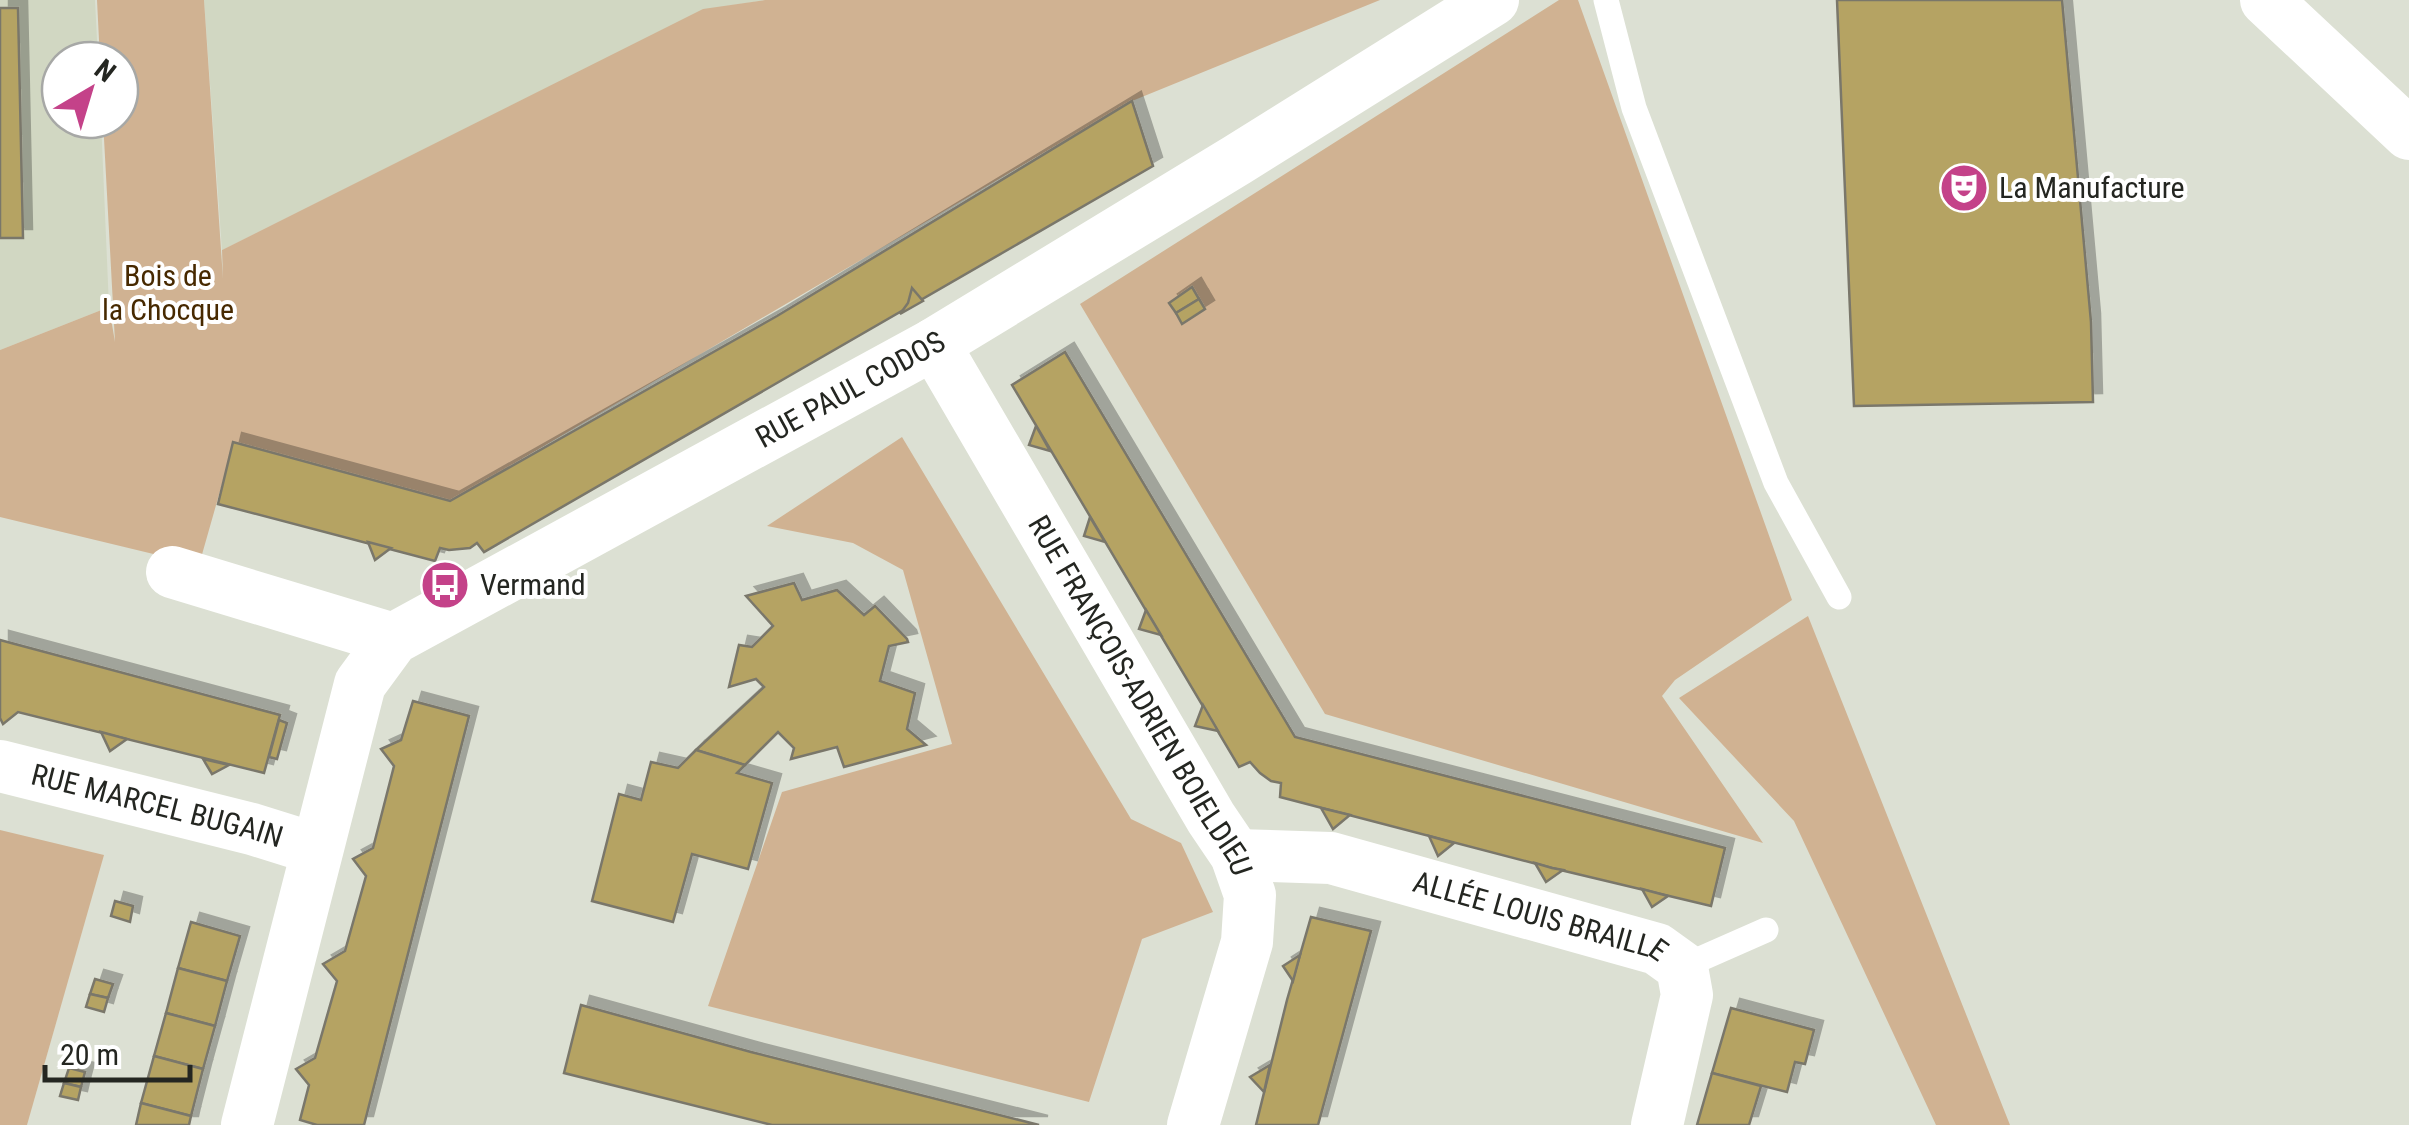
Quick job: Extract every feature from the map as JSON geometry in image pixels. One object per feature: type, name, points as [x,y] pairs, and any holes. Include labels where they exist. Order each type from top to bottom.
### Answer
[{"type":"street","name":"RUE PAUL CODOS","points":[[394,639],[934,344],[1493,0]]},
{"type":"street","points":[[2266,0],[2409,134]]},
{"type":"street","name":"RUE FRANÇOIS-ADRIEN BOIELDIEU","points":[[934,344],[1236,854],[1250,895],[1247,942],[1194,1125]]},
{"type":"street","points":[[172,572],[394,639],[360,684],[247,1125]]},
{"type":"street","name":"RUE MARCEL BUGAIN","points":[[0,766],[252,829],[316,849]]},
{"type":"street","name":"ALLÉE LOUIS BRAILLE","points":[[1236,854],[1331,858],[1657,949],[1682,966],[1687,995],[1658,1125]]},
{"type":"lane","points":[[1606,0],[1634,108],[1776,483],[1839,597]]},
{"type":"lane","points":[[1682,966],[1766,930]]},
{"type":"shaded area","points":[[0,0],[95,0],[97,40],[40,40],[40,140],[102,140],[109,307],[0,350]]},
{"type":"shaded area","points":[[204,0],[765,0],[703,10],[222,250]]},
{"type":"green space","name":"Bois de la Chocque","points":[[97,0],[204,0],[223,279],[222,250],[703,9],[765,0],[1380,0],[1132,101],[450,501],[234,442],[199,565],[0,517],[0,350],[109,307],[115,342],[104,140],[140,140],[140,40],[99,40]]},
{"type":"green space","points":[[1559,0],[1578,0],[1792,600],[1675,680],[1662,696],[1763,843],[1325,714],[1080,304]]},
{"type":"green space","points":[[902,437],[1131,819],[1181,843],[1213,912],[1142,939],[1089,1102],[708,1006],[782,792],[952,744],[903,570],[853,543],[767,526]]},
{"type":"green space","points":[[1808,616],[2010,1125],[1936,1125],[1794,821],[1679,698]]},
{"type":"green space","points":[[0,830],[104,855],[27,1125],[0,1125]]},
{"type":"building","name":"La Manufacture","points":[[1837,0],[2062,0],[2091,322],[2093,402],[1854,406]]},
{"type":"building","points":[[0,8],[18,8],[23,238],[0,238]]},
{"type":"building","points":[[1132,101],[1153,166],[484,552],[477,543],[470,548],[440,548],[435,561],[218,504],[233,442],[450,501],[777,316]]},
{"type":"building","points":[[1192,287],[1199,299],[1176,313],[1169,303]]},
{"type":"building","points":[[912,288],[923,301],[900,314],[908,303]]},
{"type":"building","points":[[1199,299],[1205,309],[1182,324],[1176,313]]},
{"type":"building","points":[[1065,352],[1295,737],[1725,848],[1711,906],[1280,797],[1281,783],[1271,781],[1250,762],[1239,767],[1012,385]]},
{"type":"building","points":[[1036,426],[1050,451],[1029,445]]},
{"type":"building","points":[[1090,517],[1105,542],[1084,536]]},
{"type":"building","points":[[368,542],[391,548],[375,560]]},
{"type":"building","points":[[794,583],[802,600],[837,590],[864,615],[875,606],[907,639],[908,642],[889,646],[880,681],[915,693],[907,729],[926,745],[844,767],[837,747],[791,759],[794,748],[778,732],[745,765],[696,750],[764,687],[756,679],[729,687],[739,645],[752,647],[773,626],[746,596]]},
{"type":"building","points":[[1146,610],[1161,635],[1139,629]]},
{"type":"building","points":[[0,640],[280,715],[264,773],[18,712],[3,724]]},
{"type":"building","points":[[413,701],[469,716],[364,1125],[317,1125],[300,1120],[309,1085],[296,1069],[315,1058],[337,981],[323,964],[345,951],[366,876],[353,859],[373,848],[394,766],[381,749],[401,740]]},
{"type":"building","points":[[1203,705],[1218,731],[1195,726]]},
{"type":"building","points":[[279,720],[287,723],[277,759],[269,757]]},
{"type":"building","points":[[101,732],[127,739],[110,751]]},
{"type":"building","points":[[696,750],[745,765],[737,773],[772,783],[748,869],[692,854],[673,922],[592,901],[619,794],[641,800],[651,762],[678,768]]},
{"type":"building","points":[[203,759],[229,765],[212,774]]},
{"type":"building","points":[[1321,808],[1350,815],[1333,829]]},
{"type":"building","points":[[1429,836],[1454,843],[1438,856]]},
{"type":"building","points":[[1535,863],[1552,868],[1563,870],[1546,882]]},
{"type":"building","points":[[1642,889],[1668,896],[1652,907]]},
{"type":"building","points":[[115,901],[133,906],[130,922],[111,916]]},
{"type":"building","points":[[1311,917],[1371,931],[1318,1125],[1256,1125],[1287,1000]]},
{"type":"building","points":[[191,922],[240,936],[227,981],[178,968]]},
{"type":"building","points":[[1300,955],[1293,981],[1283,966]]},
{"type":"building","points":[[178,968],[227,981],[215,1026],[166,1013]]},
{"type":"building","points":[[95,979],[113,984],[108,998],[90,994]]},
{"type":"building","points":[[90,994],[108,998],[104,1012],[86,1007]]},
{"type":"building","points":[[581,1005],[1039,1125],[772,1125],[564,1073]]},
{"type":"building","points":[[1731,1008],[1814,1030],[1805,1064],[1795,1062],[1787,1092],[1712,1073]]},
{"type":"building","points":[[166,1013],[215,1026],[203,1069],[154,1056]]},
{"type":"building","points":[[154,1056],[203,1069],[191,1116],[141,1103]]},
{"type":"building","points":[[1270,1065],[1264,1092],[1250,1077]]},
{"type":"building","points":[[69,1068],[85,1072],[81,1087],[64,1083]]},
{"type":"building","points":[[1712,1073],[1761,1086],[1749,1125],[1697,1125]]},
{"type":"building","points":[[64,1083],[81,1087],[78,1100],[60,1096]]},
{"type":"building","points":[[141,1103],[191,1116],[189,1125],[136,1125]]},
{"type":"place","name":"La Manufacture","points":[[1964,188]]},
{"type":"place","name":"Vermand","points":[[445,585]]}]
